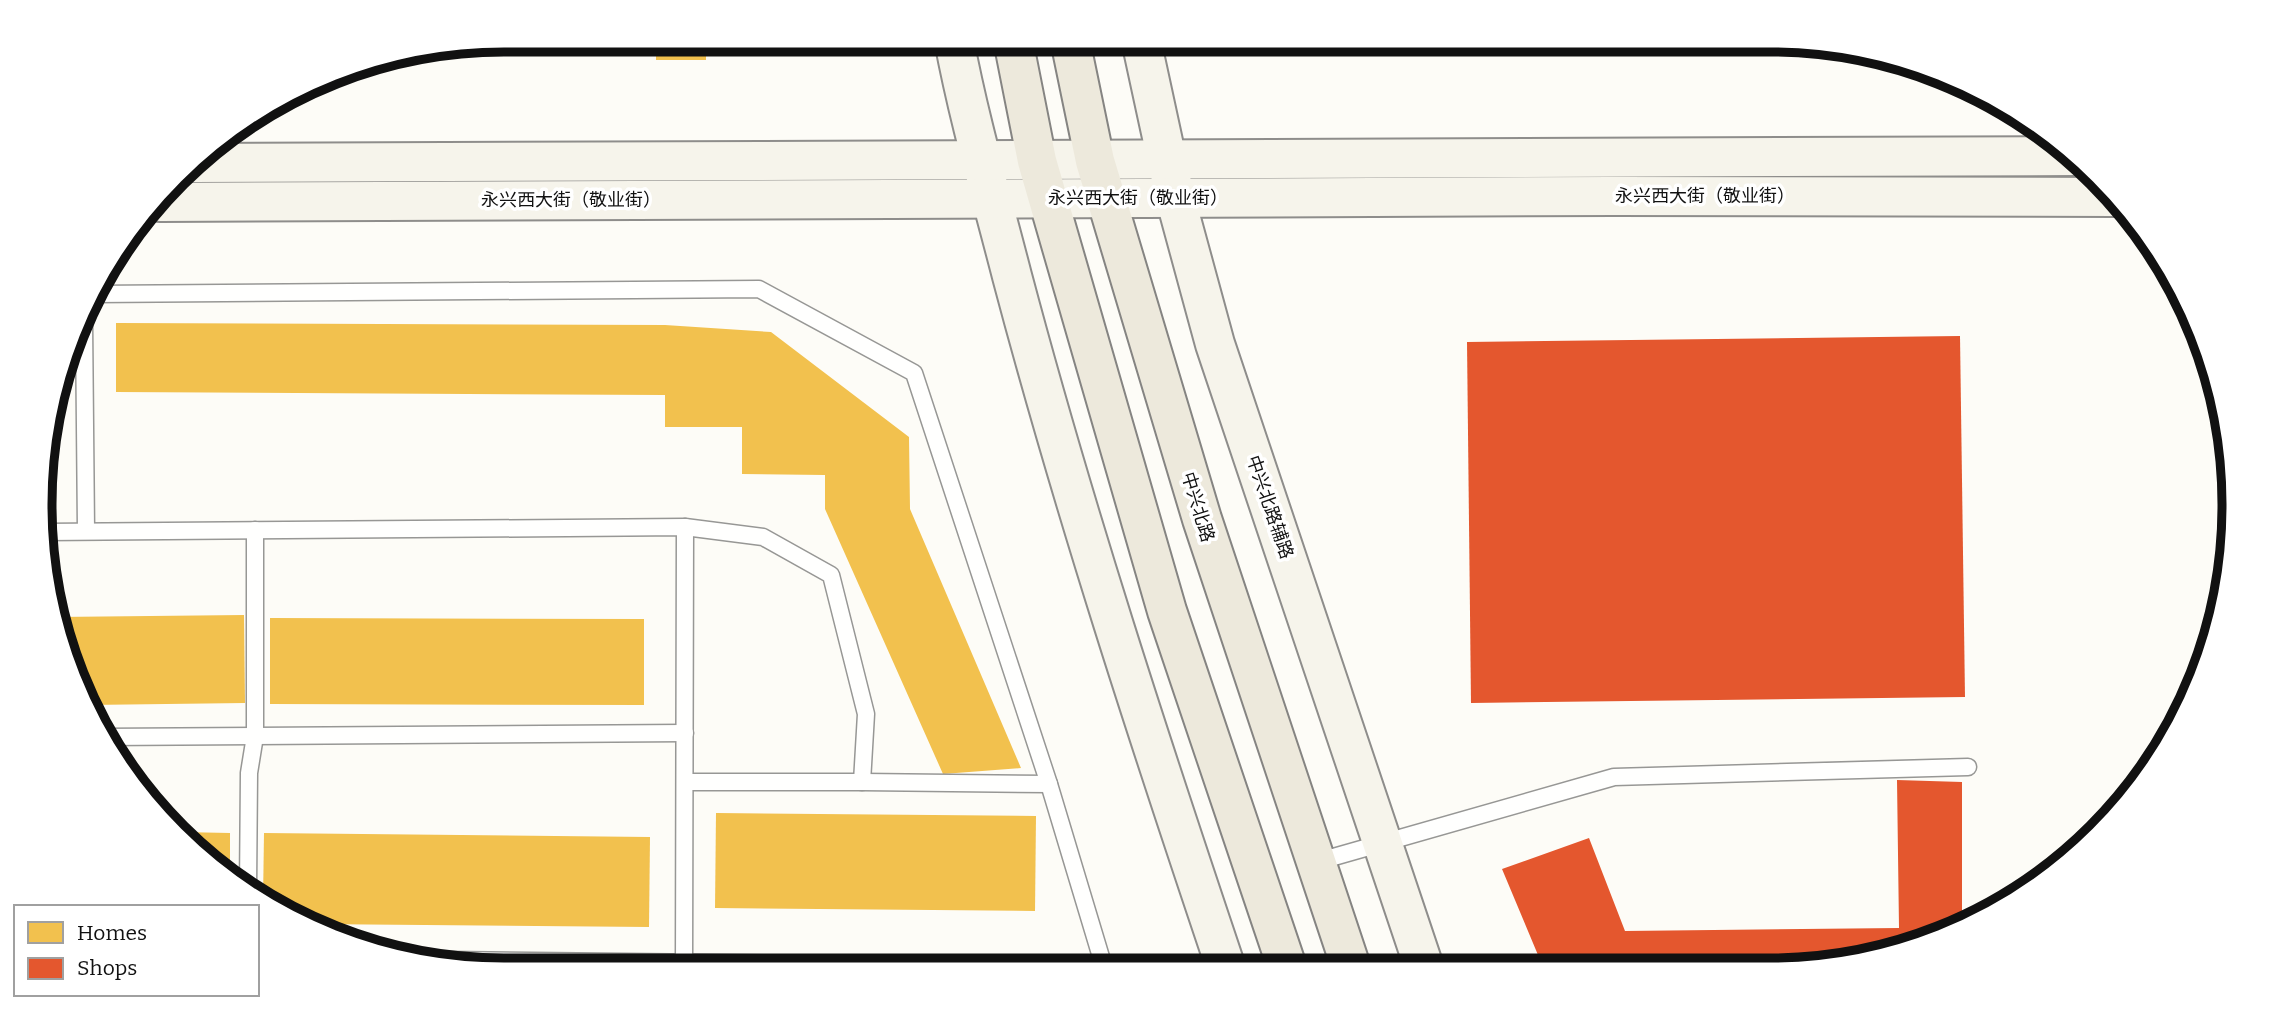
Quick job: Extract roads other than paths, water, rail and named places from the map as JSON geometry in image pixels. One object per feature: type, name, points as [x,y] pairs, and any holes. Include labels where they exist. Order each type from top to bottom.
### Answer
[{"type":"main road","points":[[957,52],[980,161],[1040,382],[1133,690],[1223,958]]},
{"type":"main road","points":[[1015,52],[1037,161],[1167,611],[1284,958]]},
{"type":"main road","name":"中兴北路","points":[[1072,52],[1095,161],[1202,519],[1347,958]]},
{"type":"main road","name":"中兴北路辅路","points":[[1144,52],[1175,197],[1215,344],[1421,958]]},
{"type":"main road","points":[[218,156],[980,161],[2057,156]]},
{"type":"main road","name":"永兴西大街（敬业街）","points":[[170,202],[2094,189]]},
{"type":"lane","points":[[105,294],[760,289],[914,373],[1049,784],[1101,958]]},
{"type":"lane","points":[[84,340],[86,531]]},
{"type":"lane","points":[[53,532],[685,527],[763,537],[831,575],[866,713],[862,782]]},
{"type":"lane","points":[[684,958],[685,527]]},
{"type":"lane","points":[[247,876],[248,773],[255,736],[256,530]]},
{"type":"lane","points":[[117,737],[685,733]]},
{"type":"lane","points":[[1316,862],[1614,777],[1968,767]]},
{"type":"lane","points":[[685,782],[1049,784]]}]
